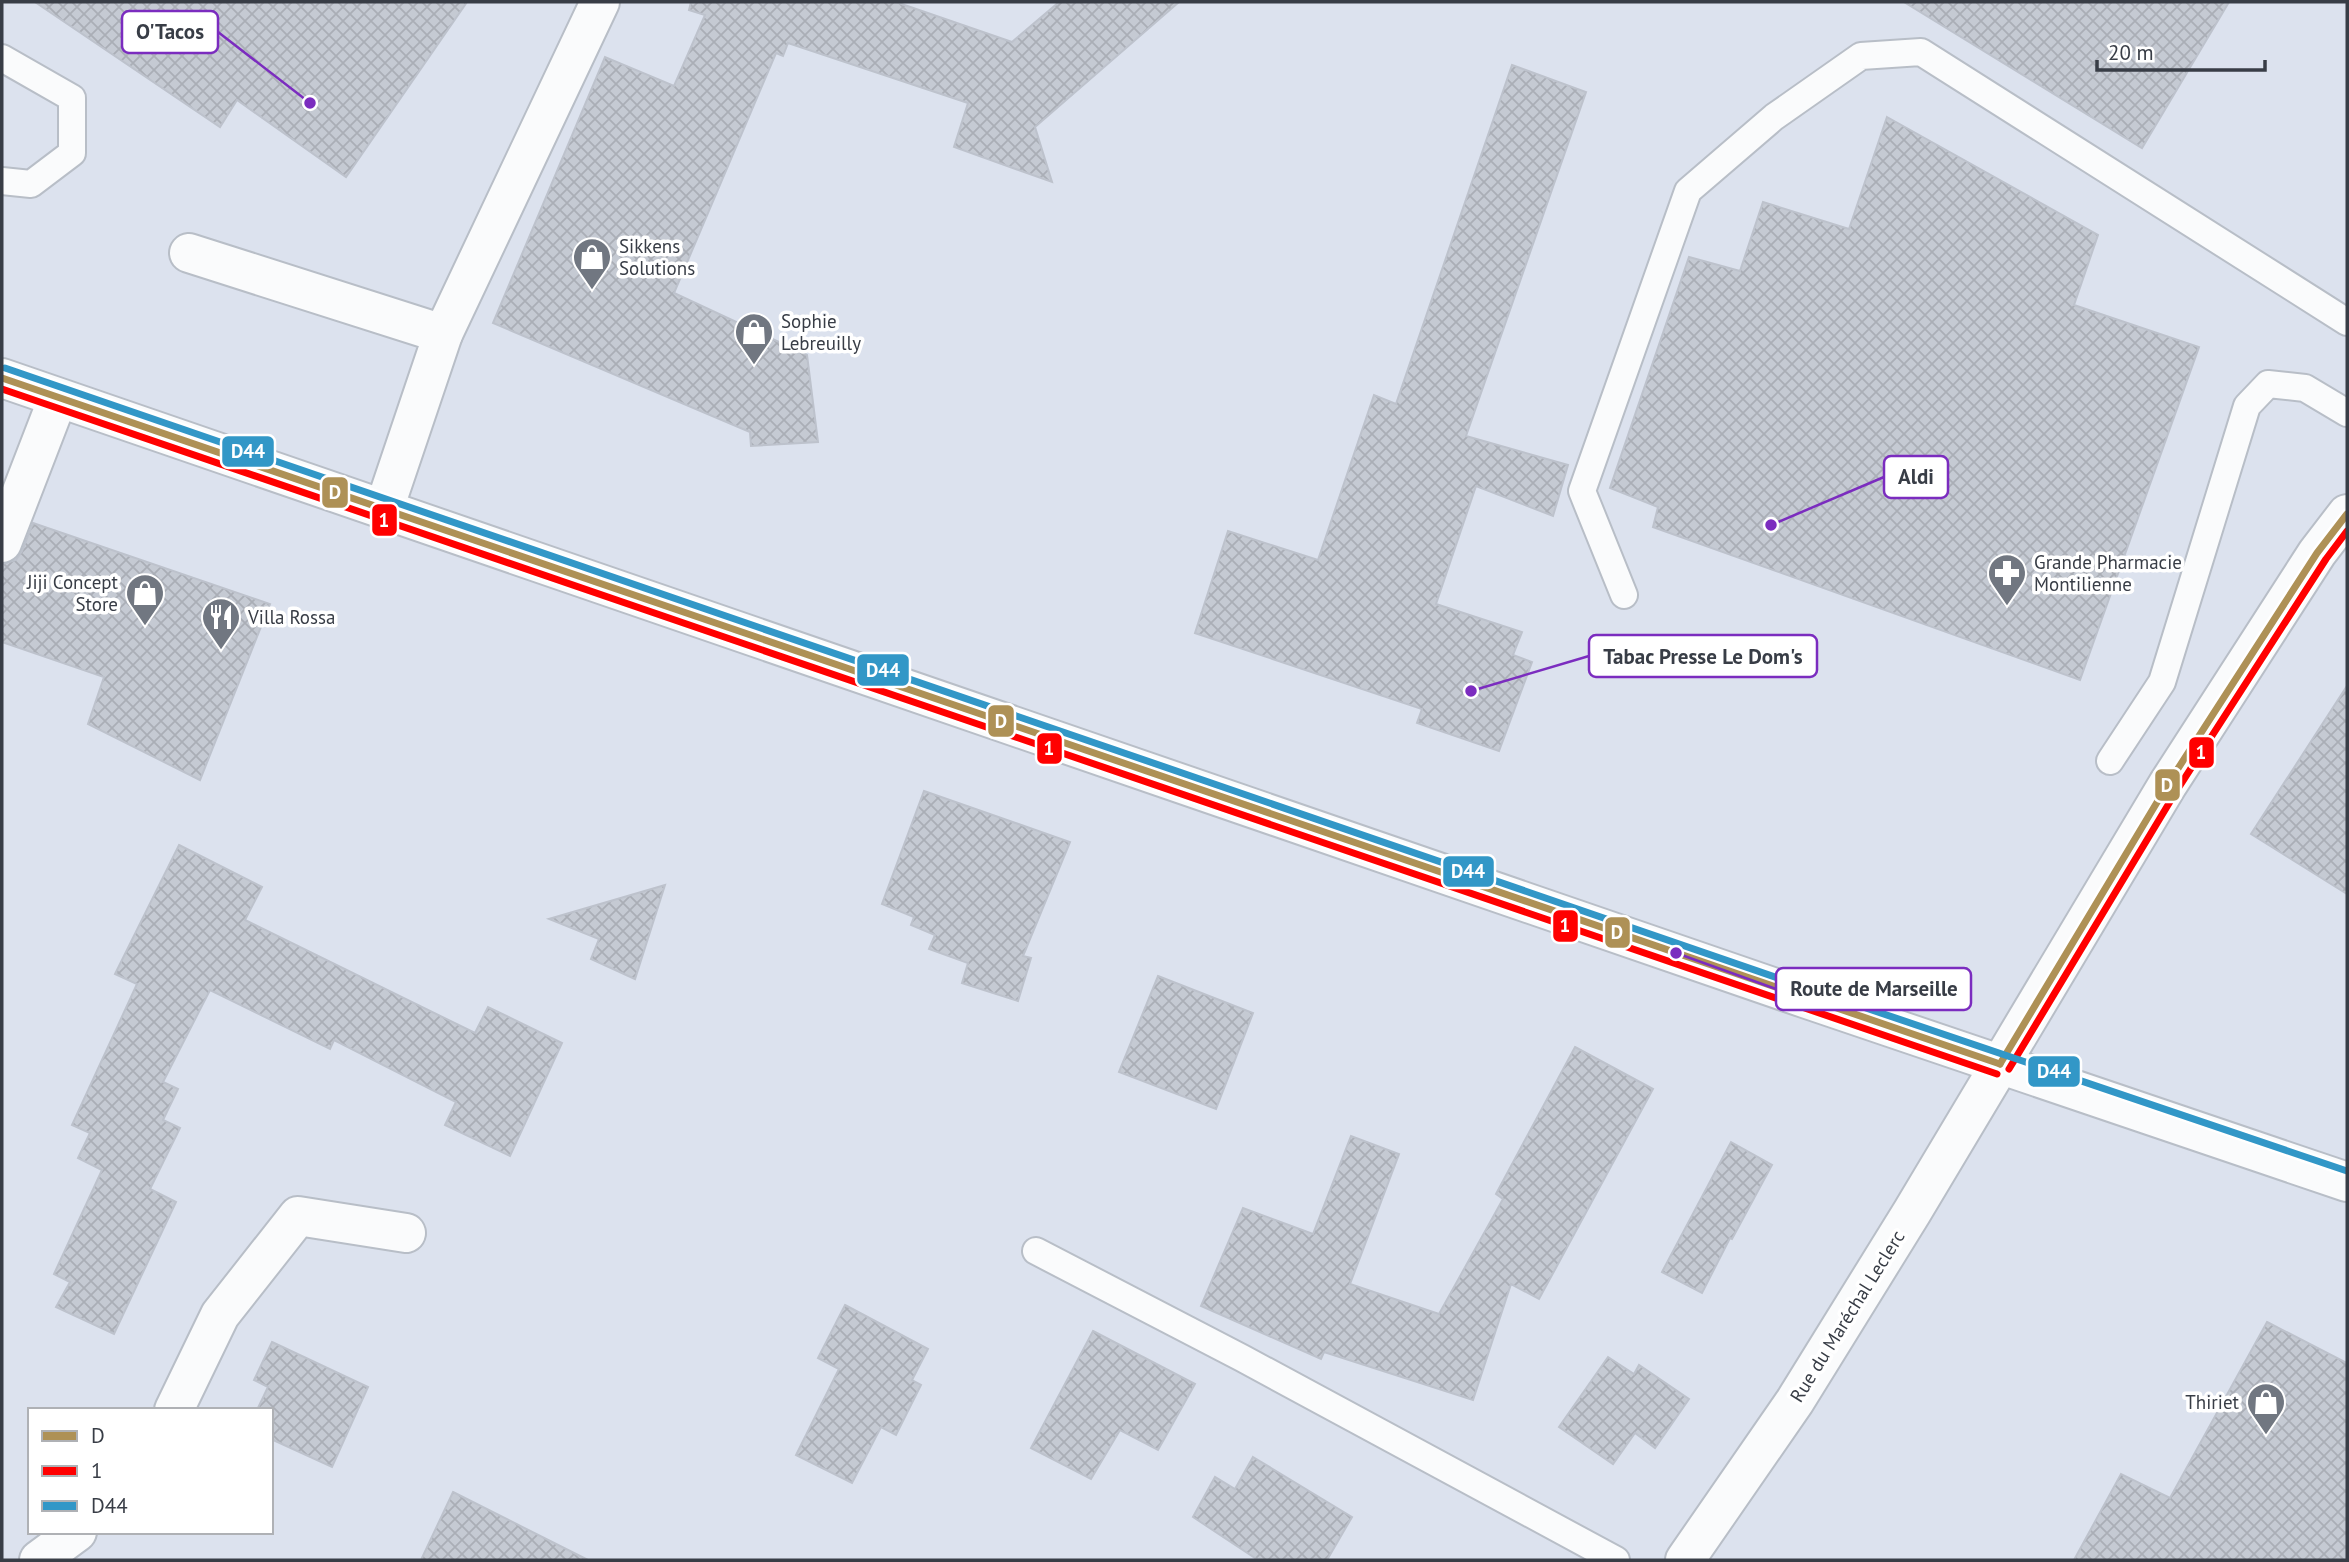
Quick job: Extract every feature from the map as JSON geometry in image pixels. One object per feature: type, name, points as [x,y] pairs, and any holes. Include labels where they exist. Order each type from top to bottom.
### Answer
[{"type":"main road","points":[[384,509],[443,334],[600,2]]},
{"type":"main road","points":[[189,253],[443,334]]},
{"type":"main road","points":[[2,378],[2347,1182]]},
{"type":"main road","points":[[2,543],[58,398]]},
{"type":"main road","name":"Rue du Maréchal Leclerc","points":[[1685,1560],[1795,1401],[2168,783],[2318,552],[2347,513]]},
{"type":"main road","points":[[175,1408],[220,1315],[298,1216],[406,1233]]},
{"type":"main road","points":[[39,1560],[73,1534]]},
{"type":"lane","points":[[1624,595],[1581,491],[1688,191],[1774,117],[1861,56],[1921,52],[2347,322]]},
{"type":"lane","points":[[2,58],[72,98],[72,153],[31,184],[2,181]]},
{"type":"lane","points":[[2110,761],[2162,682],[2247,406],[2268,384],[2305,388],[2347,413]]},
{"type":"lane","points":[[1036,1251],[1241,1358],[1615,1560]]},
{"type":"building","points":[[35,2],[467,2],[346,177],[237,100],[220,127]]},
{"type":"building","points":[[691,2],[896,2],[1012,42],[1059,2],[1179,2],[1035,127],[1052,182],[954,147],[968,103],[788,43],[783,56],[776,53],[674,293],[807,355],[818,442],[751,446],[750,432],[493,323],[605,57],[674,86],[705,15],[689,10]]},
{"type":"building","points":[[1904,2],[2229,2],[2142,148]]},
{"type":"building","points":[[1512,65],[1586,92],[1466,436],[1568,465],[1553,516],[1476,486],[1436,604],[1522,632],[1513,655],[1532,662],[1499,751],[1417,723],[1422,709],[1195,633],[1228,531],[1318,560],[1374,395],[1396,404]]},
{"type":"building","points":[[1887,117],[2098,235],[2074,305],[2199,347],[2080,680],[1653,527],[1658,507],[1610,488],[1689,257],[1740,271],[1763,202],[1849,229]]},
{"type":"building","points":[[33,523],[270,604],[200,780],[88,724],[104,677],[2,642],[2,564],[16,560]]},
{"type":"building","points":[[2347,686],[2347,894],[2251,834]]},
{"type":"building","points":[[924,791],[1070,842],[1023,956],[1031,958],[1018,1001],[962,983],[968,963],[929,949],[935,935],[911,925],[914,917],[882,904]]},
{"type":"building","points":[[179,845],[262,887],[245,920],[475,1033],[488,1007],[562,1043],[510,1156],[445,1125],[456,1102],[334,1040],[330,1049],[210,990],[163,1082],[178,1089],[163,1120],[180,1128],[150,1189],[176,1202],[114,1334],[56,1307],[70,1282],[54,1274],[102,1170],[78,1158],[90,1133],[72,1125],[137,984],[115,974]]},
{"type":"building","points":[[665,885],[635,979],[591,959],[599,939],[549,919]]},
{"type":"building","points":[[1158,976],[1253,1013],[1216,1109],[1119,1072]]},
{"type":"building","points":[[1575,1047],[1653,1089],[1539,1299],[1511,1284],[1473,1400],[1324,1352],[1321,1359],[1201,1306],[1243,1208],[1313,1234],[1351,1136],[1399,1154],[1350,1284],[1439,1314],[1503,1199],[1496,1194]]},
{"type":"building","points":[[1731,1142],[1772,1165],[1702,1293],[1662,1272]]},
{"type":"building","points":[[845,1305],[928,1349],[912,1380],[921,1385],[896,1435],[881,1427],[852,1483],[796,1455],[839,1369],[818,1358]]},
{"type":"building","points":[[2267,1322],[2347,1363],[2347,1560],[2074,1560],[2121,1474],[2170,1498]]},
{"type":"building","points":[[1093,1331],[1195,1384],[1158,1450],[1120,1430],[1091,1479],[1031,1448]]},
{"type":"building","points":[[272,1342],[368,1387],[332,1467],[273,1440],[273,1408],[258,1408],[268,1387],[254,1380]]},
{"type":"building","points":[[1608,1357],[1634,1374],[1639,1365],[1689,1399],[1655,1448],[1635,1433],[1613,1464],[1559,1427]]},
{"type":"building","points":[[1253,1457],[1352,1517],[1327,1560],[1258,1560],[1193,1517],[1215,1477],[1235,1489]]},
{"type":"building","points":[[453,1492],[588,1560],[421,1560]]},
{"type":"transit line","name":"D44","points":[[5,368],[2347,1171]]},
{"type":"transit line","name":"D","points":[[2,378],[2000,1064]]},
{"type":"transit line","name":"1","points":[[2,389],[1997,1074]]},
{"type":"transit line","name":"D","points":[[2000,1064],[2168,784],[2317,553],[2347,514]]},
{"type":"transit line","name":"1","points":[[2009,1069],[2177,790],[2326,559],[2347,531]]},
{"type":"place","name":"O'Tacos","points":[[310,103]]},
{"type":"place","name":"Sikkens Solutions","points":[[592,291]]},
{"type":"place","name":"Sophie Lebreuilly","points":[[754,366]]},
{"type":"place","name":"Aldi","points":[[1771,525]]},
{"type":"place","name":"Grande Pharmacie Montilienne","points":[[2007,607]]},
{"type":"place","name":"Jiji Concept Store","points":[[145,627]]},
{"type":"place","name":"Villa Rossa","points":[[221,651]]},
{"type":"place","name":"Tabac Presse Le Dom's","points":[[1471,691]]},
{"type":"place","name":"Route de Marseille","points":[[1676,953]]},
{"type":"place","name":"Thiriet","points":[[2266,1436]]}]
